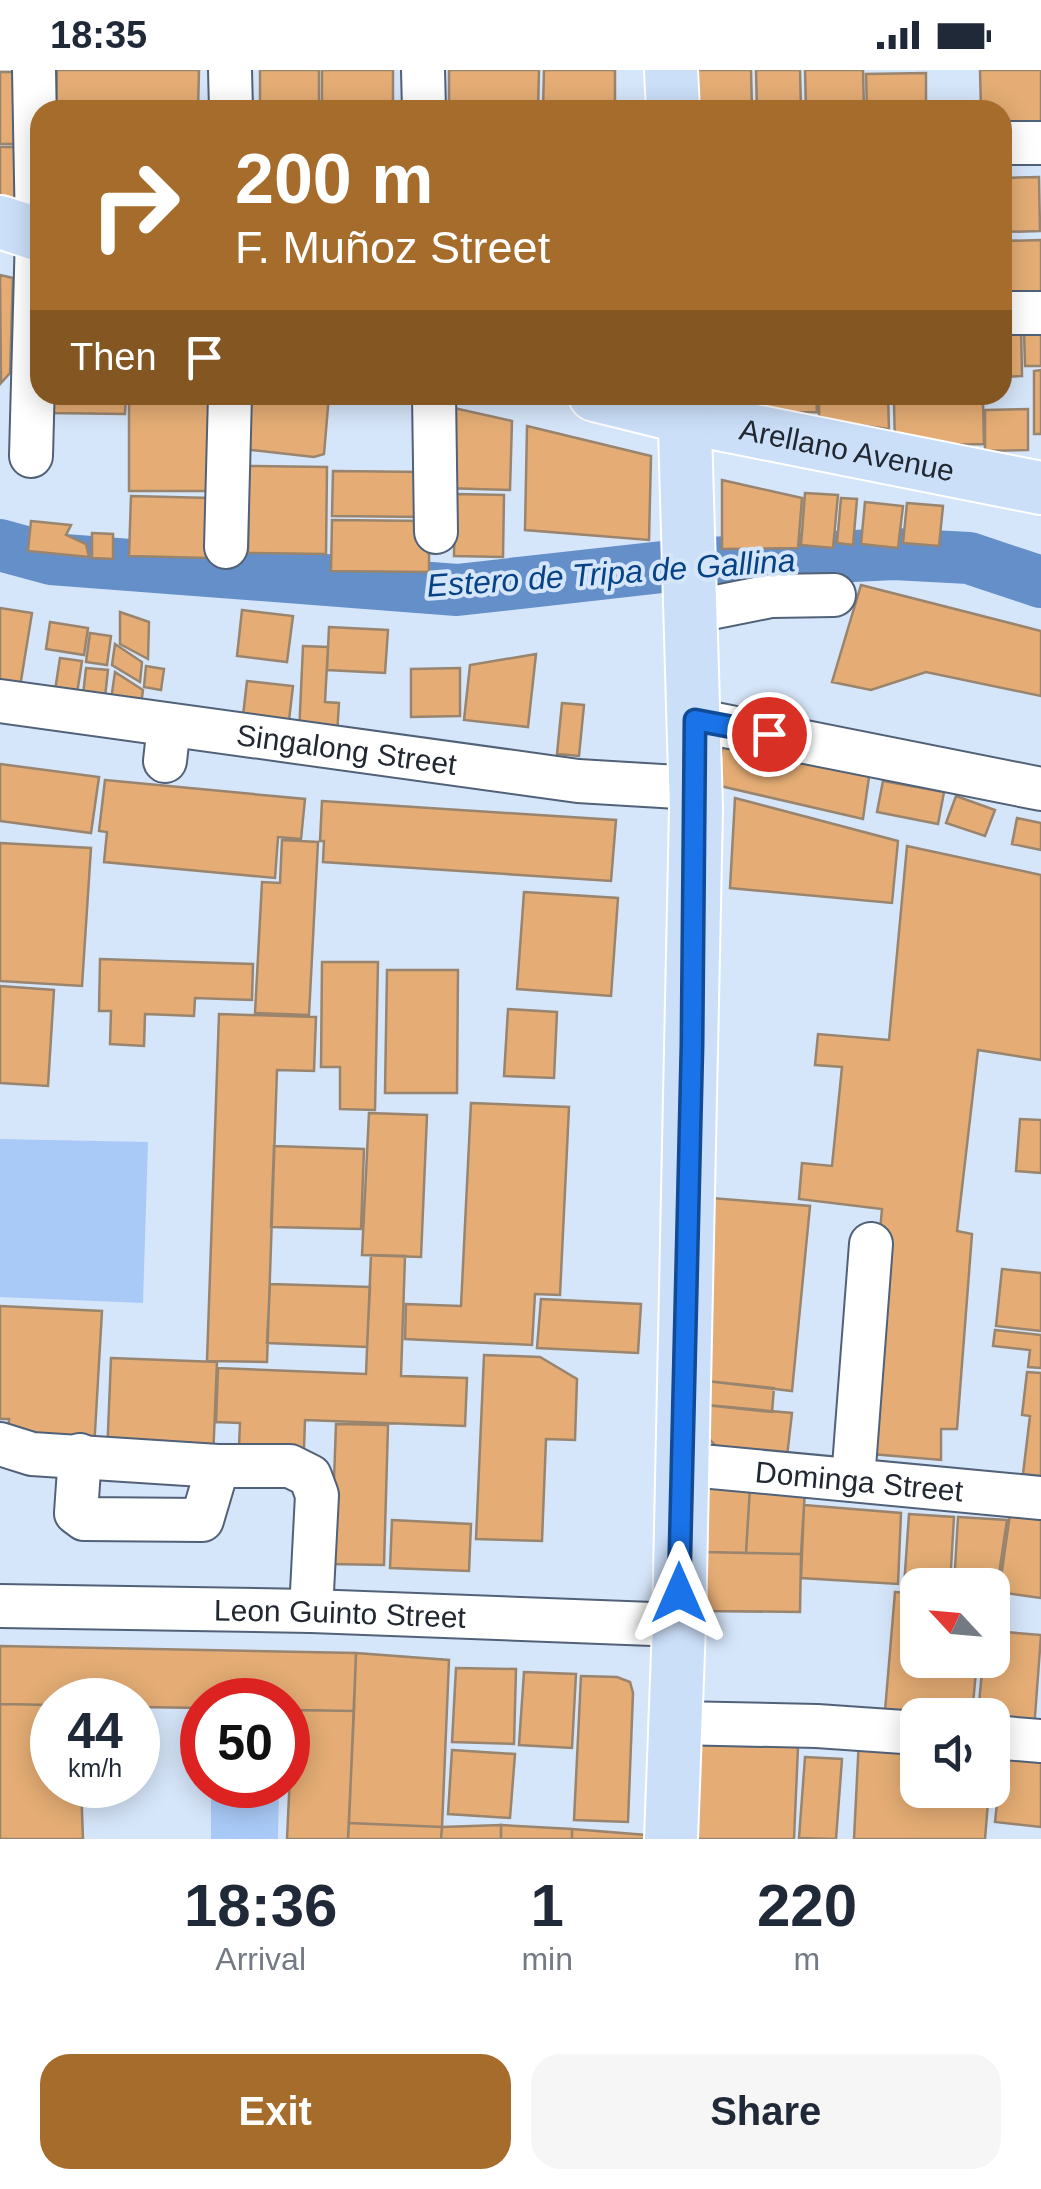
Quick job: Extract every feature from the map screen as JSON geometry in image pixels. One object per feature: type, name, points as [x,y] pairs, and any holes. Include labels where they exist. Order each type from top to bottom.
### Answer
[{"type":"main road","points":[[671,70],[672,100]]},
{"type":"main road","points":[[670,1839],[676,1723],[695,788],[684,406]]},
{"type":"main road","name":"Arellano Avenue","points":[[684,406],[1041,488]]},
{"type":"street","points":[[32,100],[34,70]]},
{"type":"street","points":[[230,70],[231,100]]},
{"type":"street","points":[[423,70],[424,100]]},
{"type":"street","points":[[1012,143],[1041,143]]},
{"type":"street","points":[[30,150],[26,230],[31,456]]},
{"type":"street","points":[[1012,313],[1041,313]]},
{"type":"street","points":[[226,547],[230,405]]},
{"type":"street","points":[[434,405],[436,532]]},
{"type":"street","points":[[691,605],[771,596],[834,596]]},
{"type":"street","name":"Singalong Street","points":[[0,701],[167,743],[695,788]]},
{"type":"street","points":[[695,720],[1041,789]]},
{"type":"street","points":[[853,1480],[871,1244]]},
{"type":"street","points":[[0,1444],[32,1454],[218,1466],[290,1466],[310,1476],[316,1495],[311,1611]]},
{"type":"street","points":[[80,1455],[76,1513],[84,1518],[202,1520],[218,1466]]},
{"type":"street","name":"Dominga Street","points":[[680,1464],[1041,1498]]},
{"type":"street","name":"Leon Guinto Street","points":[[0,1606],[311,1611],[678,1625]]},
{"type":"street","points":[[676,1723],[900,1731]]},
{"type":"street","points":[[1010,1739],[1041,1740]]},
{"type":"shaded area","points":[[0,1139],[148,1142],[143,1303],[0,1297]]},
{"type":"shaded area","points":[[211,1808],[279,1808],[278,1839],[211,1839]]},
{"type":"building","points":[[57,70],[199,70],[198,100],[56,100]]},
{"type":"building","points":[[260,70],[319,70],[319,100],[260,100]]},
{"type":"building","points":[[322,70],[393,70],[393,100],[322,100]]},
{"type":"building","points":[[449,70],[539,70],[538,100],[449,100]]},
{"type":"building","points":[[544,70],[615,70],[615,100],[543,100]]},
{"type":"building","points":[[695,70],[751,70],[752,100],[696,100]]},
{"type":"building","points":[[756,70],[800,70],[801,100],[757,100]]},
{"type":"building","points":[[805,70],[863,70],[864,100],[806,100]]},
{"type":"building","points":[[980,70],[1041,70],[1041,135],[1012,135],[1012,100],[981,100]]},
{"type":"building","points":[[0,72],[18,72],[17,144],[0,144]]},
{"type":"building","points":[[926,73],[926,100],[867,100],[866,74]]},
{"type":"building","points":[[0,147],[19,147],[22,215],[0,212]]},
{"type":"building","points":[[1039,177],[1040,231],[1012,232],[1012,178]]},
{"type":"building","points":[[1041,240],[1041,295],[1012,296],[1012,241]]},
{"type":"building","points":[[0,275],[13,278],[10,373],[1,383]]},
{"type":"building","points":[[1012,324],[1021,324],[1022,376],[1012,376]]},
{"type":"building","points":[[1024,331],[1041,331],[1041,366],[1025,366]]},
{"type":"building","points":[[1041,370],[1041,434],[1034,434],[1034,371]]},
{"type":"building","points":[[50,405],[125,405],[125,414],[50,413]]},
{"type":"building","points":[[129,405],[213,405],[213,491],[129,491]]},
{"type":"building","points":[[244,405],[328,405],[324,454],[314,457],[242,449]]},
{"type":"building","points":[[751,405],[817,405],[817,412],[751,413]]},
{"type":"building","points":[[819,405],[888,405],[889,429],[819,420]]},
{"type":"building","points":[[894,405],[983,405],[984,444],[895,446]]},
{"type":"building","points":[[445,406],[512,421],[510,490],[443,488]]},
{"type":"building","points":[[1028,409],[1028,450],[985,451],[985,410]]},
{"type":"building","points":[[527,426],[651,456],[649,540],[525,530]]},
{"type":"building","points":[[249,466],[327,467],[326,554],[248,553]]},
{"type":"building","points":[[333,471],[428,472],[427,517],[332,516]]},
{"type":"building","points":[[722,480],[802,498],[798,548],[722,549]]},
{"type":"building","points":[[805,493],[838,495],[833,548],[801,545]]},
{"type":"building","points":[[455,494],[504,495],[503,557],[454,556]]},
{"type":"building","points":[[131,496],[211,498],[210,558],[129,556]]},
{"type":"building","points":[[841,498],[857,499],[853,545],[837,543]]},
{"type":"building","points":[[865,502],[903,506],[898,548],[861,544]]},
{"type":"building","points":[[907,503],[943,506],[939,546],[903,543]]},
{"type":"building","points":[[332,520],[429,521],[429,572],[331,571]]},
{"type":"building","points":[[31,521],[71,525],[66,535],[86,544],[89,557],[28,551]]},
{"type":"building","points":[[92,533],[113,534],[113,559],[92,558]]},
{"type":"building","points":[[861,585],[1041,631],[1041,696],[926,672],[871,690],[832,682]]},
{"type":"building","points":[[0,608],[32,613],[19,693],[0,690]]},
{"type":"building","points":[[242,610],[293,616],[287,662],[237,656]]},
{"type":"building","points":[[120,612],[149,622],[148,659],[120,644]]},
{"type":"building","points":[[50,622],[88,628],[84,655],[46,649]]},
{"type":"building","points":[[329,627],[388,630],[385,673],[327,670]]},
{"type":"building","points":[[90,633],[111,636],[107,665],[86,662]]},
{"type":"building","points":[[115,644],[142,662],[140,682],[112,665]]},
{"type":"building","points":[[303,646],[328,647],[325,702],[339,703],[337,735],[299,734]]},
{"type":"building","points":[[536,654],[528,727],[464,720],[470,665]]},
{"type":"building","points":[[60,658],[82,661],[76,700],[54,697]]},
{"type":"building","points":[[146,666],[164,669],[161,690],[144,687]]},
{"type":"building","points":[[86,668],[108,670],[104,706],[82,704]]},
{"type":"building","points":[[460,668],[460,716],[411,717],[411,669]]},
{"type":"building","points":[[115,672],[143,690],[140,711],[110,707]]},
{"type":"building","points":[[247,681],[293,686],[288,729],[242,724]]},
{"type":"building","points":[[562,703],[584,705],[579,756],[557,754]]},
{"type":"building","points":[[723,745],[870,770],[863,819],[716,785]]},
{"type":"building","points":[[0,764],[99,777],[91,833],[0,821]]},
{"type":"building","points":[[105,780],[305,799],[301,839],[278,837],[275,878],[104,862],[107,832],[99,831]]},
{"type":"building","points":[[883,781],[944,792],[938,824],[877,812]]},
{"type":"building","points":[[956,796],[995,810],[985,836],[946,823]]},
{"type":"building","points":[[735,798],[898,841],[892,903],[730,888]]},
{"type":"building","points":[[322,801],[616,820],[611,881],[323,862]]},
{"type":"building","points":[[1017,818],[1041,823],[1041,850],[1012,844]]},
{"type":"building","points":[[282,840],[318,842],[309,1015],[255,1013],[262,882],[280,883]]},
{"type":"building","points":[[0,843],[91,848],[82,986],[0,981]]},
{"type":"building","points":[[907,846],[1041,875],[1041,1060],[978,1050],[957,1231],[972,1234],[957,1429],[941,1429],[941,1460],[860,1453],[882,1209],[799,1199],[802,1163],[832,1166],[842,1067],[815,1065],[818,1034],[889,1040]]},
{"type":"building","points":[[524,892],[618,898],[611,996],[517,989]]},
{"type":"building","points":[[100,959],[253,964],[252,1000],[195,998],[194,1016],[145,1014],[144,1046],[110,1044],[111,1011],[99,1011]]},
{"type":"building","points":[[322,962],[378,962],[375,1110],[340,1109],[340,1067],[321,1067]]},
{"type":"building","points":[[387,970],[458,970],[457,1093],[385,1093]]},
{"type":"building","points":[[0,986],[54,990],[48,1086],[0,1083]]},
{"type":"building","points":[[508,1009],[557,1012],[554,1078],[504,1076]]},
{"type":"building","points":[[219,1014],[316,1017],[314,1071],[277,1070],[267,1362],[207,1361]]},
{"type":"building","points":[[471,1103],[569,1107],[560,1295],[535,1294],[532,1345],[405,1339],[406,1304],[461,1306]]},
{"type":"building","points":[[369,1113],[427,1115],[421,1257],[362,1255]]},
{"type":"building","points":[[1020,1119],[1041,1120],[1041,1173],[1016,1171]]},
{"type":"building","points":[[274,1146],[364,1149],[361,1229],[271,1227]]},
{"type":"building","points":[[711,1198],[810,1206],[792,1391],[697,1380]]},
{"type":"building","points":[[371,1255],[405,1256],[401,1376],[467,1378],[465,1426],[305,1420],[304,1448],[239,1446],[240,1423],[216,1422],[218,1368],[366,1374]]},
{"type":"building","points":[[1002,1269],[1041,1273],[1041,1331],[996,1326]]},
{"type":"building","points":[[270,1284],[370,1287],[367,1347],[267,1343]]},
{"type":"building","points":[[541,1299],[641,1304],[638,1353],[537,1348]]},
{"type":"building","points":[[0,1306],[102,1311],[94,1449],[7,1445],[9,1419],[0,1419]]},
{"type":"building","points":[[995,1330],[1041,1335],[1041,1368],[1028,1367],[1030,1350],[993,1346]]},
{"type":"building","points":[[484,1355],[540,1357],[577,1379],[575,1440],[546,1439],[542,1541],[476,1539]]},
{"type":"building","points":[[111,1358],[217,1362],[213,1459],[107,1456]]},
{"type":"building","points":[[1027,1372],[1041,1373],[1041,1476],[1023,1474],[1030,1416],[1022,1415]]},
{"type":"building","points":[[697,1380],[774,1388],[772,1412],[694,1404]]},
{"type":"building","points":[[707,1405],[792,1413],[787,1457],[714,1456],[715,1445],[704,1434]]},
{"type":"building","points":[[336,1424],[388,1425],[384,1565],[331,1564]]},
{"type":"building","points":[[707,1484],[750,1487],[746,1553],[705,1552]]},
{"type":"building","points":[[750,1487],[805,1490],[801,1554],[746,1553]]},
{"type":"building","points":[[804,1505],[901,1513],[898,1584],[801,1578]]},
{"type":"building","points":[[909,1514],[954,1517],[951,1568],[905,1568]]},
{"type":"building","points":[[1010,1514],[1041,1519],[1041,1598],[1010,1594],[1010,1568],[1002,1568]]},
{"type":"building","points":[[958,1517],[1007,1520],[1000,1568],[955,1568]]},
{"type":"building","points":[[392,1520],[471,1524],[469,1571],[390,1568]]},
{"type":"building","points":[[705,1552],[801,1554],[800,1612],[704,1611]]},
{"type":"building","points":[[895,1592],[900,1592],[900,1678],[975,1678],[974,1698],[900,1698],[900,1712],[885,1711]]},
{"type":"building","points":[[1010,1632],[1041,1635],[1034,1730],[1010,1728],[1010,1698],[980,1698],[981,1678],[1010,1678]]},
{"type":"building","points":[[0,1646],[356,1653],[354,1711],[310,1710],[310,1678],[180,1678],[180,1708],[160,1707],[160,1678],[30,1678],[30,1705],[0,1704]]},
{"type":"building","points":[[356,1653],[449,1660],[442,1827],[349,1823]]},
{"type":"building","points":[[456,1668],[516,1669],[514,1744],[452,1742]]},
{"type":"building","points":[[524,1672],[576,1674],[572,1748],[519,1745]]},
{"type":"building","points":[[581,1676],[617,1677],[630,1682],[633,1693],[628,1822],[574,1820]]},
{"type":"building","points":[[0,1704],[30,1705],[30,1808],[82,1808],[83,1839],[0,1839]]},
{"type":"building","points":[[310,1710],[354,1711],[348,1839],[287,1839],[288,1808],[310,1808]]},
{"type":"building","points":[[859,1738],[900,1742],[900,1808],[988,1808],[985,1839],[854,1839]]},
{"type":"building","points":[[697,1745],[798,1747],[794,1839],[694,1839]]},
{"type":"building","points":[[452,1750],[515,1754],[510,1818],[448,1814]]},
{"type":"building","points":[[805,1757],[842,1759],[836,1839],[799,1838]]},
{"type":"building","points":[[1010,1757],[1041,1760],[1041,1827],[995,1822],[996,1808],[1010,1808]]},
{"type":"building","points":[[349,1823],[442,1827],[441,1839],[348,1839]]},
{"type":"building","points":[[501,1825],[501,1839],[441,1839],[442,1827]]},
{"type":"building","points":[[501,1825],[572,1829],[572,1839],[501,1839]]},
{"type":"building","points":[[572,1829],[646,1835],[646,1839],[572,1839]]},
{"type":"waterway","name":"Estero de Tripa de Gallina","points":[[0,545],[51,559],[457,590],[689,564],[894,554],[969,558],[1041,582]]},
{"type":"route","points":[[679,1593],[695,720],[769,734]]}]
